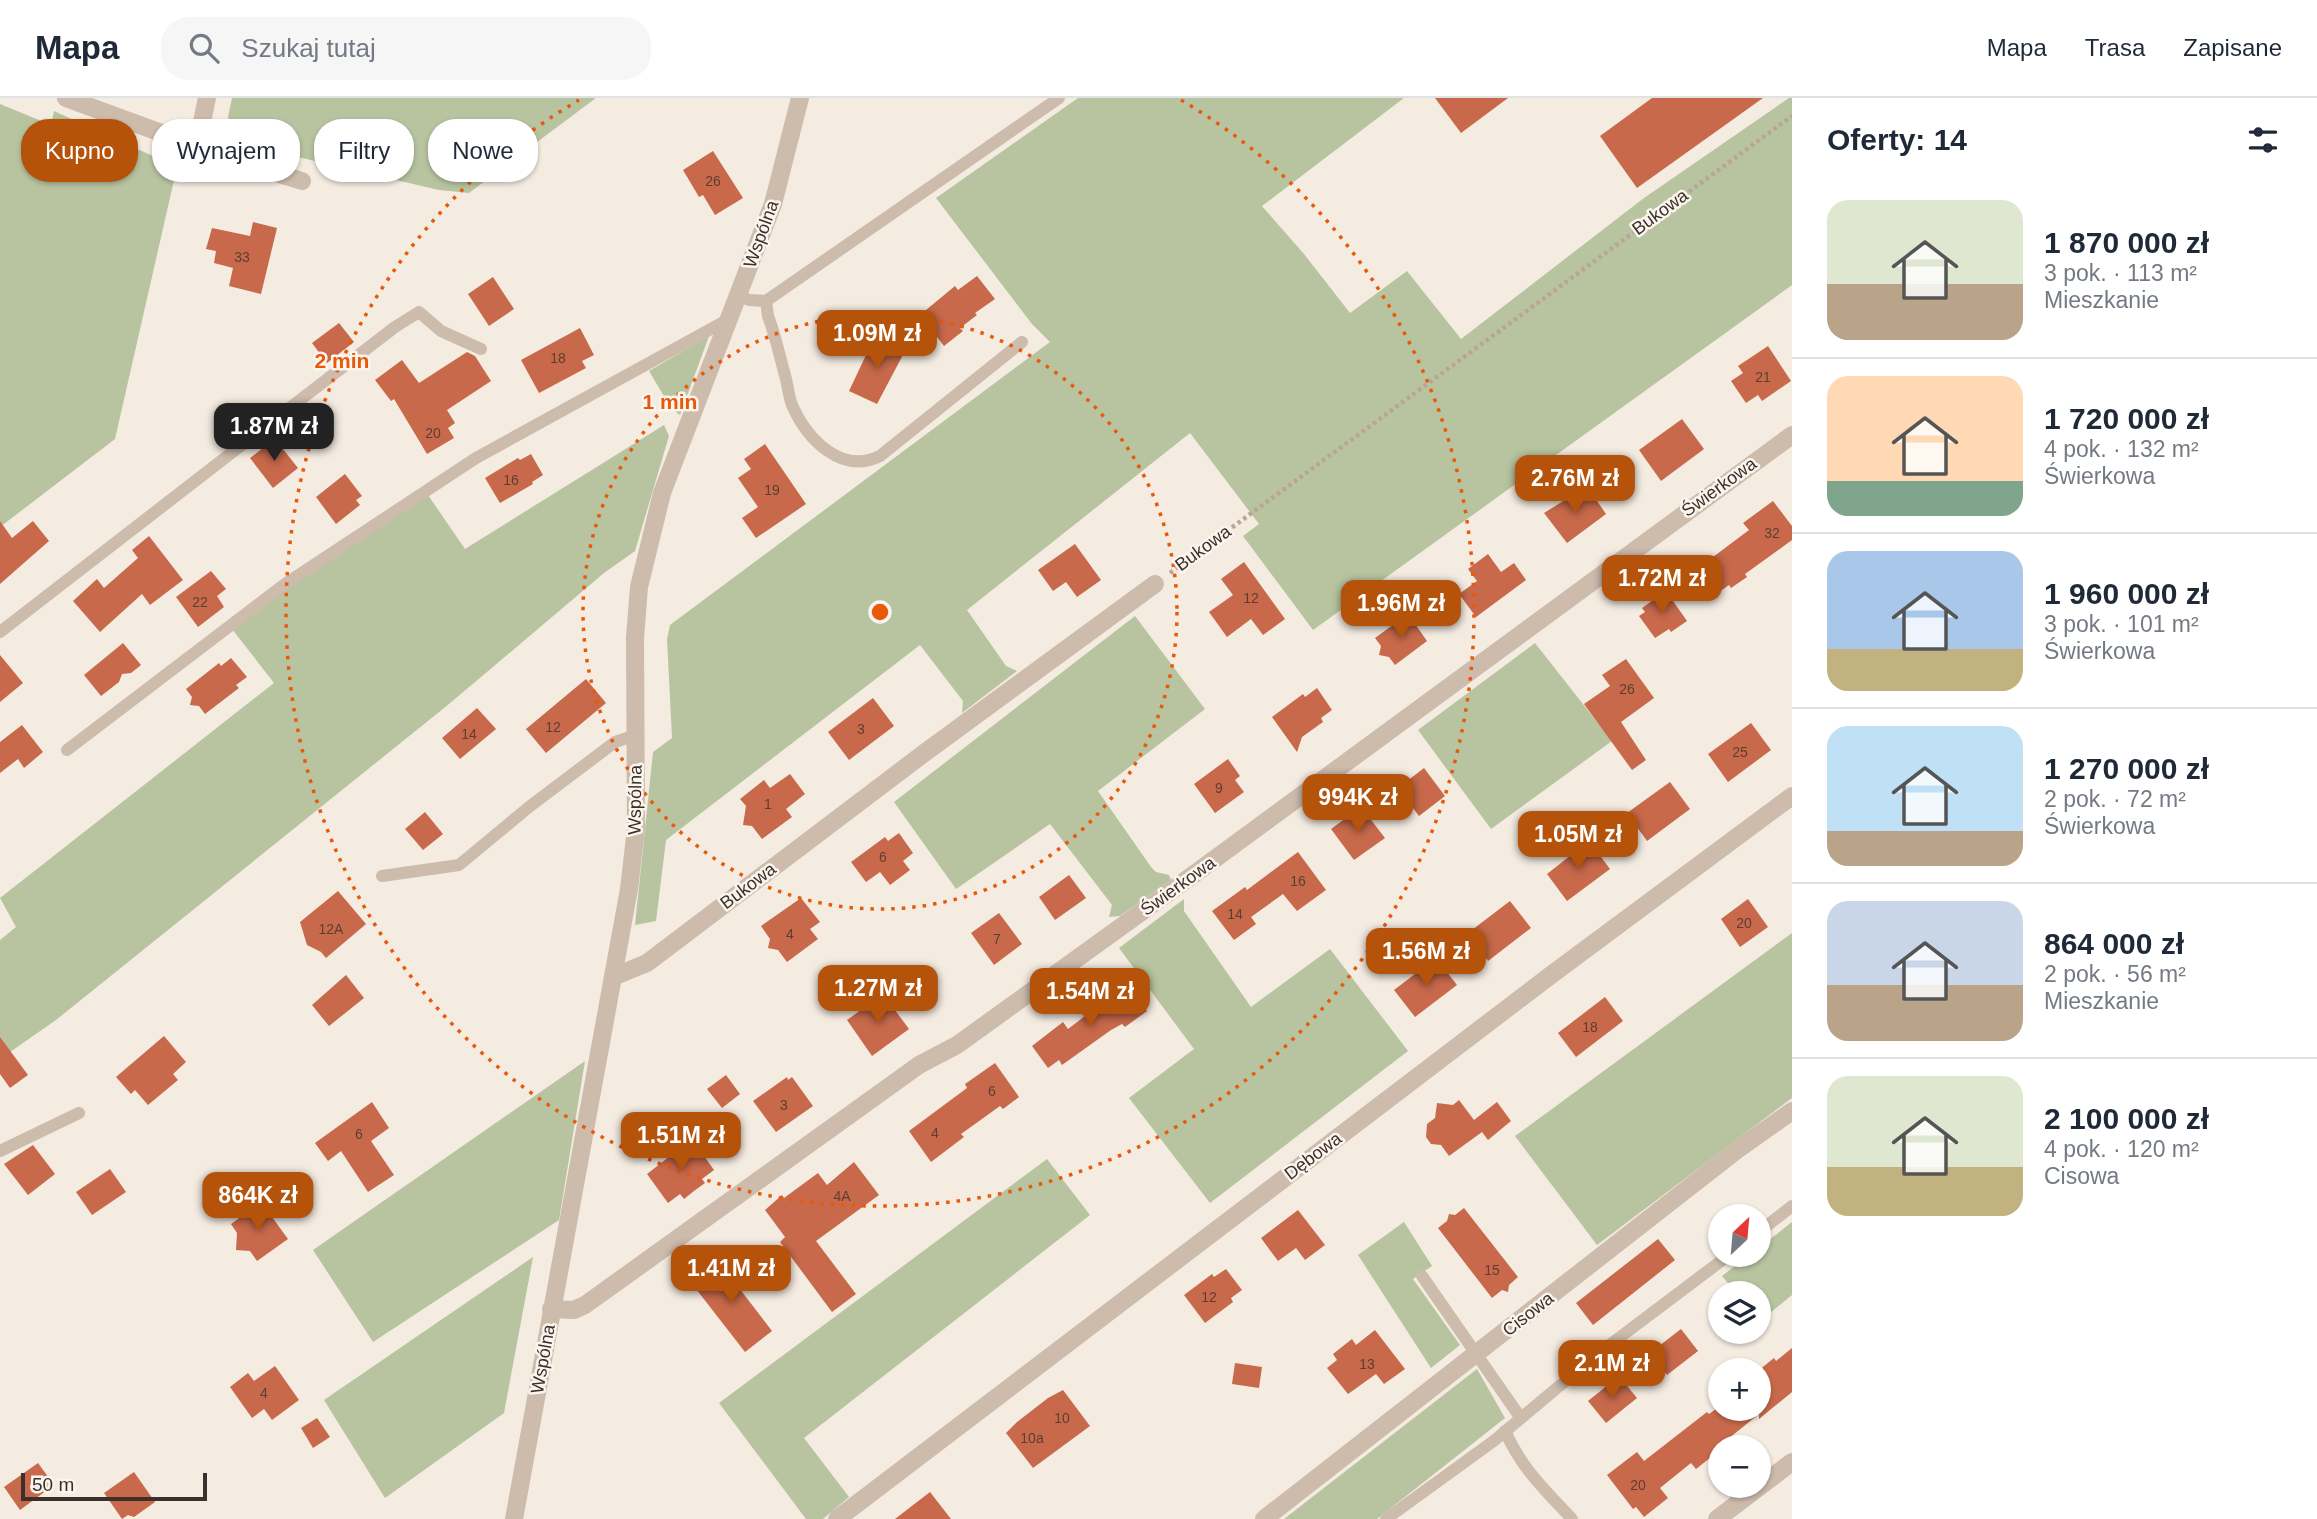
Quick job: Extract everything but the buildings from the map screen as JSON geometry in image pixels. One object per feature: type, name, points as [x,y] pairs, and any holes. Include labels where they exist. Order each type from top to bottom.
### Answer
[{"type":"street","points":[[66,98],[152,130]]},
{"type":"street","points":[[203,119],[207,98]]},
{"type":"street","name":"Wspólna","points":[[514,1519],[629,889],[636,828],[635,638],[639,587],[662,493],[774,204],[800,98]]},
{"type":"street","name":"Świerkowa","points":[[551,1309],[574,1310],[585,1305],[919,1065],[957,1045],[1792,435]]},
{"type":"street","name":"Bukowa","points":[[613,977],[647,963],[912,762],[1155,584]]},
{"type":"street","name":"Dębowa","points":[[837,1519],[1540,983],[1792,796]]},
{"type":"street","name":"Cisowa","points":[[1264,1519],[1737,1150],[1792,1111]]},
{"type":"street","points":[[1717,1519],[1792,1462]]},
{"type":"lane","points":[[738,295],[749,300],[766,301],[1059,98]]},
{"type":"lane","points":[[766,301],[792,406],[810,434],[834,456],[846,462],[860,463],[880,456],[1022,342]]},
{"type":"lane","points":[[0,632],[263,428],[419,312],[441,331],[481,349]]},
{"type":"lane","points":[[67,750],[285,584],[477,458],[729,318]]},
{"type":"lane","points":[[382,876],[459,865],[529,807],[615,742],[636,735]]},
{"type":"lane","points":[[0,1151],[79,1113]]},
{"type":"lane","points":[[1771,1223],[1792,1206]]},
{"type":"lane","points":[[1386,1519],[1398,1508],[1458,1469],[1595,1356],[1713,1267]]},
{"type":"lane","points":[[1422,1276],[1520,1417]]},
{"type":"lane","points":[[1505,1431],[1527,1472],[1572,1519]]},
{"type":"path","name":"Bukowa","points":[[1155,584],[1792,116]]},
{"type":"green space","points":[[232,98],[596,98],[538,141],[538,119],[428,119],[428,182],[484,182],[469,193],[439,190],[405,182],[414,182],[414,119],[314,119],[314,161],[300,157],[300,119],[228,117]]},
{"type":"green space","points":[[1078,98],[1404,98],[1262,206],[1350,313],[1407,271],[1461,339],[1644,198],[1792,98],[1792,285],[1313,630],[1243,536],[1259,524],[1190,433],[967,610],[1006,666],[1017,671],[962,713],[963,701],[920,645],[666,840],[656,921],[635,925],[653,752],[672,738],[667,639],[670,625],[1050,342],[1032,324],[936,198]]},
{"type":"green space","points":[[0,104],[36,119],[21,119],[21,182],[138,182],[138,149],[152,156],[152,182],[174,182],[115,439],[0,527]]},
{"type":"green space","points":[[54,111],[72,119],[52,119]]},
{"type":"green space","points":[[709,336],[680,415],[671,408],[649,371]]},
{"type":"green space","points":[[664,425],[669,436],[635,551],[604,573],[449,704],[56,1020],[0,1059],[0,940],[16,927],[0,898],[274,683],[232,629],[286,589],[428,495],[465,549]]},
{"type":"green space","points":[[1135,616],[1205,709],[1098,791],[1151,867],[1156,872],[1169,875],[1171,880],[1120,916],[1109,917],[1112,905],[1050,824],[956,889],[894,802]]},
{"type":"green space","points":[[1535,643],[1612,741],[1491,829],[1418,730]]},
{"type":"green space","points":[[1184,899],[1184,911],[1251,1007],[1330,949],[1408,1051],[1210,1203],[1129,1098],[1194,1049],[1119,948]]},
{"type":"green space","points":[[1792,933],[1792,1098],[1597,1245],[1515,1136]]},
{"type":"green space","points":[[585,1061],[559,1220],[373,1342],[313,1250]]},
{"type":"green space","points":[[1047,1159],[1090,1215],[804,1438],[849,1497],[823,1519],[806,1519],[719,1403]]},
{"type":"green space","points":[[1404,1222],[1432,1266],[1413,1279],[1460,1345],[1431,1368],[1358,1255]]},
{"type":"green space","points":[[1792,1222],[1792,1295],[1771,1312],[1771,1281],[1726,1281],[1722,1276],[1734,1267],[1771,1267],[1771,1239]]},
{"type":"green space","points":[[533,1257],[504,1413],[385,1498],[324,1400]]},
{"type":"green space","points":[[1477,1369],[1505,1418],[1377,1519],[1284,1519]]}]
